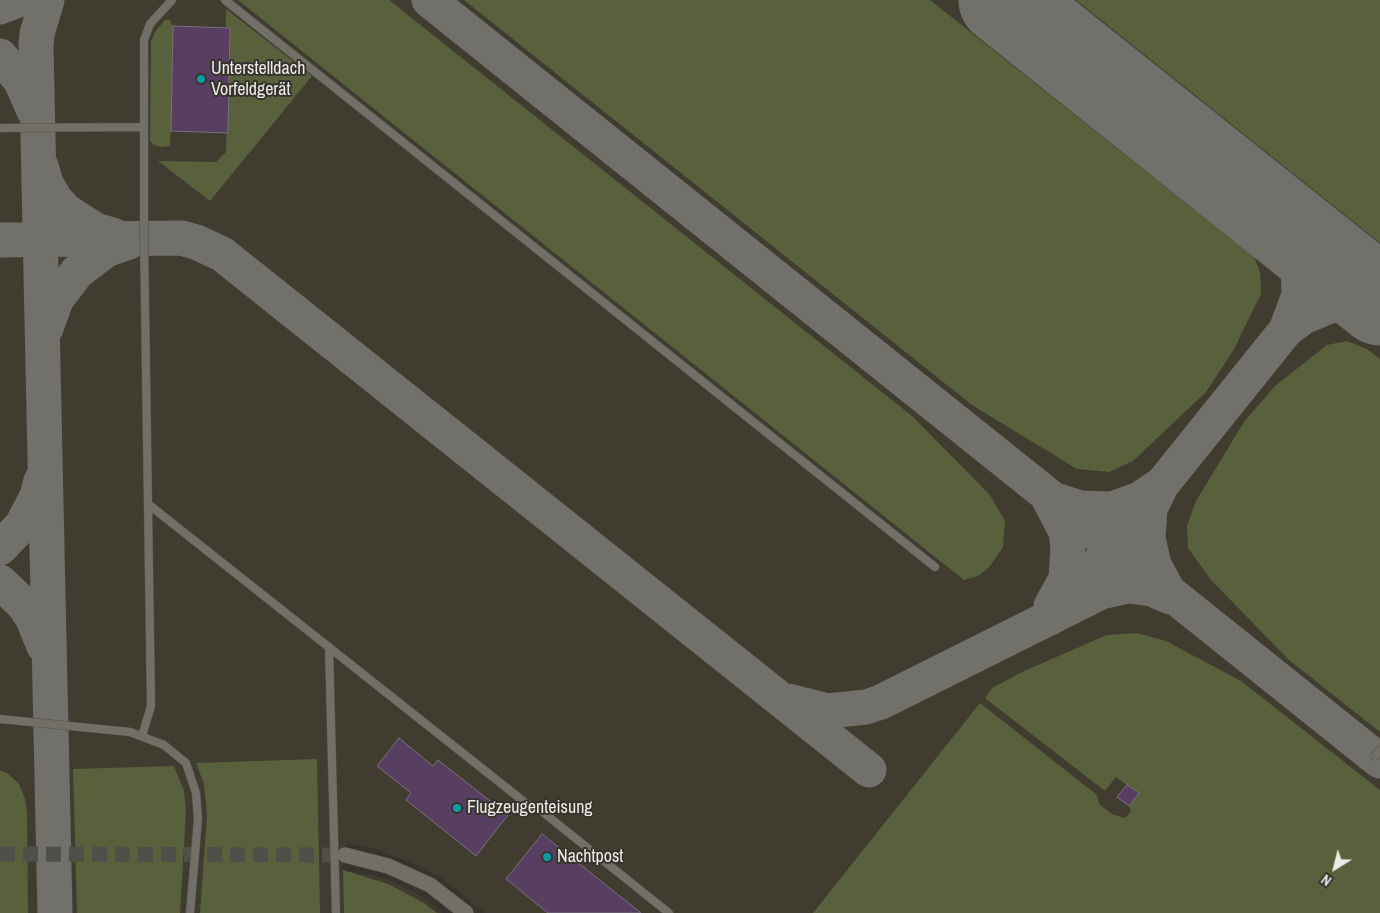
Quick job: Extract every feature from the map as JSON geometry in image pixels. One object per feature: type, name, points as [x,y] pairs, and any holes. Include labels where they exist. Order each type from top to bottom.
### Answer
[{"type":"street","points":[[345,856],[388,866],[430,885],[466,913]]},
{"type":"lane","points":[[142,736],[151,706],[144,127],[146,32],[155,17],[172,0]]},
{"type":"lane","points":[[225,0],[935,567]]},
{"type":"lane","points":[[0,128],[144,127]]},
{"type":"lane","points":[[148,504],[669,913]]},
{"type":"lane","points":[[329,647],[336,913]]},
{"type":"lane","points":[[0,719],[111,729],[142,736],[164,745],[186,763],[196,793],[198,819],[190,913]]},
{"type":"lane","points":[[1375,756],[1380,750]]},
{"type":"shaded area","points":[[0,0],[1380,0],[1380,913],[485,913],[440,877],[426,869],[379,850],[346,843],[343,870],[381,877],[423,897],[443,913],[0,913]]},
{"type":"green space","points":[[238,0],[389,0],[912,416],[990,495],[1005,521],[1003,547],[990,566],[978,576],[964,580]]},
{"type":"green space","points":[[464,0],[930,0],[1254,257],[1260,272],[1261,294],[1233,351],[1206,392],[1133,461],[1109,472],[1077,469],[972,405]]},
{"type":"green space","points":[[1076,0],[1380,0],[1380,243]]},
{"type":"green space","points":[[226,9],[312,76],[210,201],[158,161],[216,162],[226,152],[230,28],[226,28]]},
{"type":"green space","points":[[165,20],[170,20],[173,27],[171,131],[170,146],[161,147],[153,145],[150,140],[151,42],[155,32]]},
{"type":"green space","points":[[1347,341],[1367,349],[1380,359],[1380,732],[1289,660],[1211,580],[1188,548],[1187,526],[1196,501],[1244,422],[1275,386],[1327,345]]},
{"type":"green space","points":[[1137,633],[1166,641],[1241,681],[1380,790],[1380,913],[813,913],[980,703],[1097,795],[1099,804],[1112,814],[1125,818],[1131,811],[1129,806],[1138,793],[1116,777],[1105,791],[985,698],[992,688],[1024,671],[1107,635]]},
{"type":"green space","points":[[317,759],[320,913],[200,913],[207,815],[204,784],[196,763]]},
{"type":"green space","points":[[174,766],[184,791],[186,811],[180,913],[77,913],[73,769]]},
{"type":"green space","points":[[0,770],[7,773],[19,784],[25,799],[27,814],[28,913],[0,913]]},
{"type":"green space","points":[[343,870],[388,884],[424,903],[437,913],[344,913]]},
{"type":"building","name":"Unterstelldach Vorfeldgerät","points":[[173,26],[230,28],[228,133],[171,131]]},
{"type":"building","name":"Flugzeugenteisung","points":[[399,738],[433,766],[438,760],[508,815],[476,856],[406,800],[411,793],[377,766]]},
{"type":"building","points":[[1127,785],[1139,793],[1129,806],[1117,797]]},
{"type":"building","name":"Nachtpost","points":[[542,834],[641,913],[548,913],[506,879]]},
{"type":"taxiway","points":[[0,7],[18,0]]},
{"type":"taxiway","points":[[47,0],[37,34],[36,46],[55,913]]},
{"type":"taxiway","points":[[429,0],[1380,761]]},
{"type":"taxiway","points":[[0,56],[21,81],[34,111]]},
{"type":"taxiway","points":[[41,166],[46,183],[55,199],[66,211],[95,230],[113,235]]},
{"type":"taxiway","points":[[1050,618],[1062,608],[1082,584],[1286,330],[1299,295],[1298,265],[1294,248],[1268,212]]},
{"type":"taxiway","points":[[0,240],[181,238],[196,242],[222,254],[869,770]]},
{"type":"taxiway","points":[[46,328],[56,300],[77,272],[106,250],[129,242]]},
{"type":"taxiway","points":[[1286,330],[1303,317],[1330,306],[1359,303],[1380,308]]},
{"type":"taxiway","points":[[0,548],[22,525],[37,496],[41,481]]},
{"type":"taxiway","points":[[1058,501],[1080,508],[1112,509],[1140,499],[1162,484],[1150,509],[1148,538],[1154,565],[1166,587]]},
{"type":"taxiway","points":[[1049,499],[1066,532],[1068,547],[1066,579],[1051,606]]},
{"type":"taxiway","points":[[0,582],[23,604],[32,617],[44,646]]},
{"type":"taxiway","points":[[788,701],[828,711],[866,707],[881,702],[1101,592],[1129,586],[1152,589],[1170,597]]},
{"type":"runway","points":[[1003,0],[1380,301]]},
{"type":"tunnel","points":[[0,854],[345,855]]},
{"type":"place","name":"Unterstelldach Vorfeldgerät","points":[[201,79]]},
{"type":"place","name":"Flugzeugenteisung","points":[[457,808]]},
{"type":"place","name":"Nachtpost","points":[[547,857]]}]
